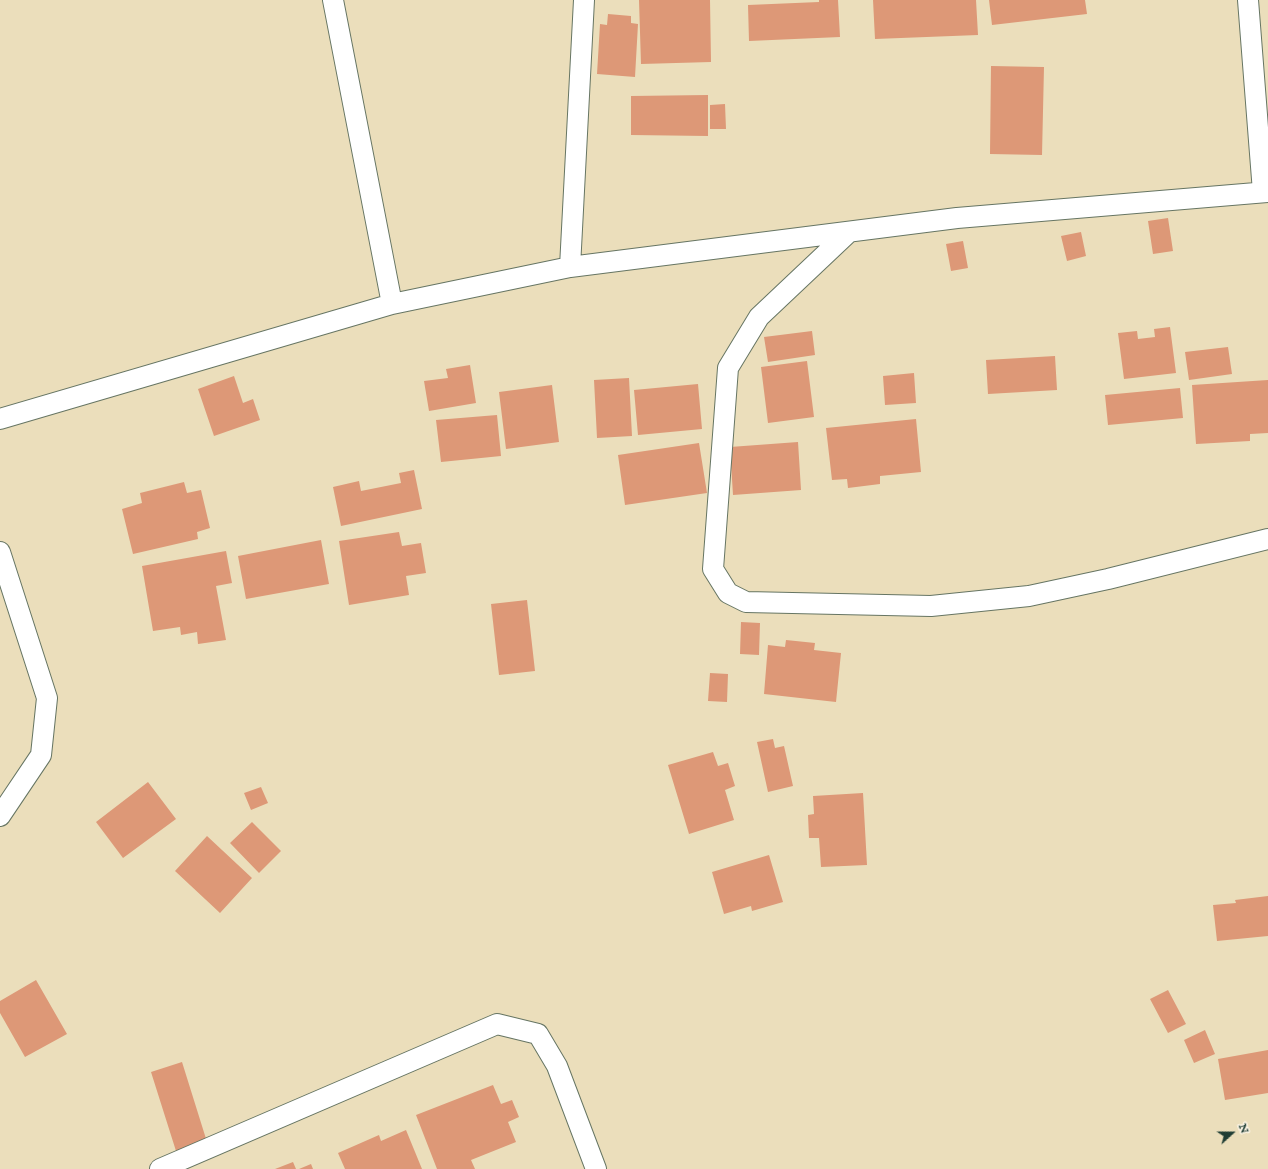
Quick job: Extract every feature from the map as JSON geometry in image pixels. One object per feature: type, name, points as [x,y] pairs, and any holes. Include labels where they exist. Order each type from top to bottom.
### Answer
[{"type":"street","points":[[333,0],[392,304]]},
{"type":"street","points":[[570,267],[584,0]]},
{"type":"street","points":[[0,419],[392,304],[570,267],[957,218],[1265,192],[1248,0]]},
{"type":"street","points":[[849,232],[759,317],[728,368],[713,569],[728,593],[746,602],[931,606],[1028,596],[1108,579],[1268,539]]},
{"type":"street","points":[[0,552],[47,698],[41,755],[0,816]]},
{"type":"street","points":[[160,1169],[497,1024],[538,1034],[557,1066],[596,1169]]},
{"type":"building","points":[[639,0],[710,0],[711,62],[641,64]]},
{"type":"building","points":[[819,0],[838,0],[840,37],[749,41],[748,5],[819,2]]},
{"type":"building","points":[[873,0],[976,0],[978,35],[875,39]]},
{"type":"building","points":[[989,0],[1085,0],[1087,14],[992,25]]},
{"type":"building","points":[[608,14],[631,16],[631,23],[638,24],[635,77],[597,74],[600,24],[607,25]]},
{"type":"building","points":[[991,66],[1044,67],[1042,155],[990,154]]},
{"type":"building","points":[[708,95],[708,136],[631,135],[631,96]]},
{"type":"building","points":[[725,104],[726,129],[710,129],[710,105]]},
{"type":"building","points":[[1168,218],[1173,251],[1153,254],[1148,221]]},
{"type":"building","points":[[1081,232],[1086,256],[1067,261],[1061,236]]},
{"type":"building","points":[[963,241],[968,268],[951,271],[946,244]]},
{"type":"building","points":[[1170,327],[1176,373],[1124,379],[1118,333],[1137,331],[1138,339],[1155,337],[1154,329]]},
{"type":"building","points":[[812,331],[815,355],[768,362],[764,337]]},
{"type":"building","points":[[1228,347],[1232,374],[1189,380],[1185,352]]},
{"type":"building","points":[[1055,356],[1057,390],[988,394],[986,360]]},
{"type":"building","points":[[807,361],[814,417],[768,423],[761,367]]},
{"type":"building","points":[[470,365],[476,403],[429,411],[424,381],[448,378],[446,369]]},
{"type":"building","points":[[914,373],[916,403],[885,405],[883,376]]},
{"type":"building","points":[[234,376],[243,403],[253,399],[260,420],[214,436],[198,389]]},
{"type":"building","points":[[629,378],[632,436],[597,438],[594,380]]},
{"type":"building","points":[[1268,380],[1268,433],[1250,434],[1250,441],[1196,444],[1192,385]]},
{"type":"building","points":[[698,384],[702,429],[638,435],[634,390]]},
{"type":"building","points":[[552,385],[559,442],[506,449],[499,392]]},
{"type":"building","points":[[1180,388],[1183,418],[1108,425],[1105,395]]},
{"type":"building","points":[[497,415],[501,456],[441,462],[436,420]]},
{"type":"building","points":[[916,419],[921,472],[880,476],[880,484],[848,488],[847,479],[832,480],[826,428]]},
{"type":"building","points":[[798,442],[801,490],[733,495],[730,447]]},
{"type":"building","points":[[699,443],[707,493],[625,505],[618,455]]},
{"type":"building","points":[[414,470],[422,509],[341,526],[333,487],[359,481],[361,491],[401,483],[399,473]]},
{"type":"building","points":[[184,482],[187,493],[201,490],[210,528],[197,532],[198,539],[133,554],[122,509],[142,503],[140,493]]},
{"type":"building","points":[[399,532],[402,546],[421,543],[426,573],[406,576],[409,595],[349,605],[339,541]]},
{"type":"building","points":[[321,540],[329,584],[246,599],[238,556]]},
{"type":"building","points":[[226,551],[232,583],[216,586],[226,640],[198,644],[197,632],[181,635],[180,627],[153,631],[142,566]]},
{"type":"building","points":[[527,600],[535,671],[499,675],[491,604]]},
{"type":"building","points":[[741,622],[760,623],[759,655],[740,654]]},
{"type":"building","points":[[786,640],[815,643],[814,650],[841,653],[836,702],[764,694],[768,645],[785,647]]},
{"type":"building","points":[[710,673],[728,674],[727,702],[708,701]]},
{"type":"building","points":[[773,739],[775,748],[784,746],[793,786],[768,792],[757,742]]},
{"type":"building","points":[[713,752],[718,766],[728,763],[735,786],[725,790],[734,820],[689,834],[668,765]]},
{"type":"building","points":[[148,782],[176,819],[123,858],[96,822]]},
{"type":"building","points":[[261,787],[268,803],[251,810],[244,793]]},
{"type":"building","points":[[863,793],[867,865],[821,867],[819,838],[809,838],[808,815],[814,814],[813,796]]},
{"type":"building","points":[[252,822],[281,851],[259,873],[230,843]]},
{"type":"building","points":[[207,836],[252,878],[220,913],[175,871]]},
{"type":"building","points":[[769,855],[783,902],[752,911],[751,906],[724,914],[712,872]]},
{"type":"building","points":[[1268,896],[1268,936],[1217,941],[1213,905],[1236,903],[1235,900]]},
{"type":"building","points":[[36,980],[67,1034],[25,1057],[0,1013],[0,1001]]},
{"type":"building","points":[[1168,990],[1186,1024],[1168,1033],[1150,999]]},
{"type":"building","points":[[1205,1030],[1215,1054],[1194,1063],[1184,1040]]},
{"type":"building","points":[[1268,1050],[1268,1093],[1225,1100],[1218,1059]]},
{"type":"building","points":[[182,1062],[207,1142],[176,1151],[151,1072]]},
{"type":"building","points":[[493,1085],[501,1104],[512,1100],[519,1117],[508,1122],[516,1142],[471,1160],[475,1169],[437,1169],[416,1115]]},
{"type":"building","points":[[406,1130],[422,1169],[345,1169],[338,1153],[379,1135],[381,1141]]},
{"type":"building","points":[[293,1162],[296,1169],[275,1169]]},
{"type":"building","points":[[311,1164],[313,1169],[299,1169]]}]
